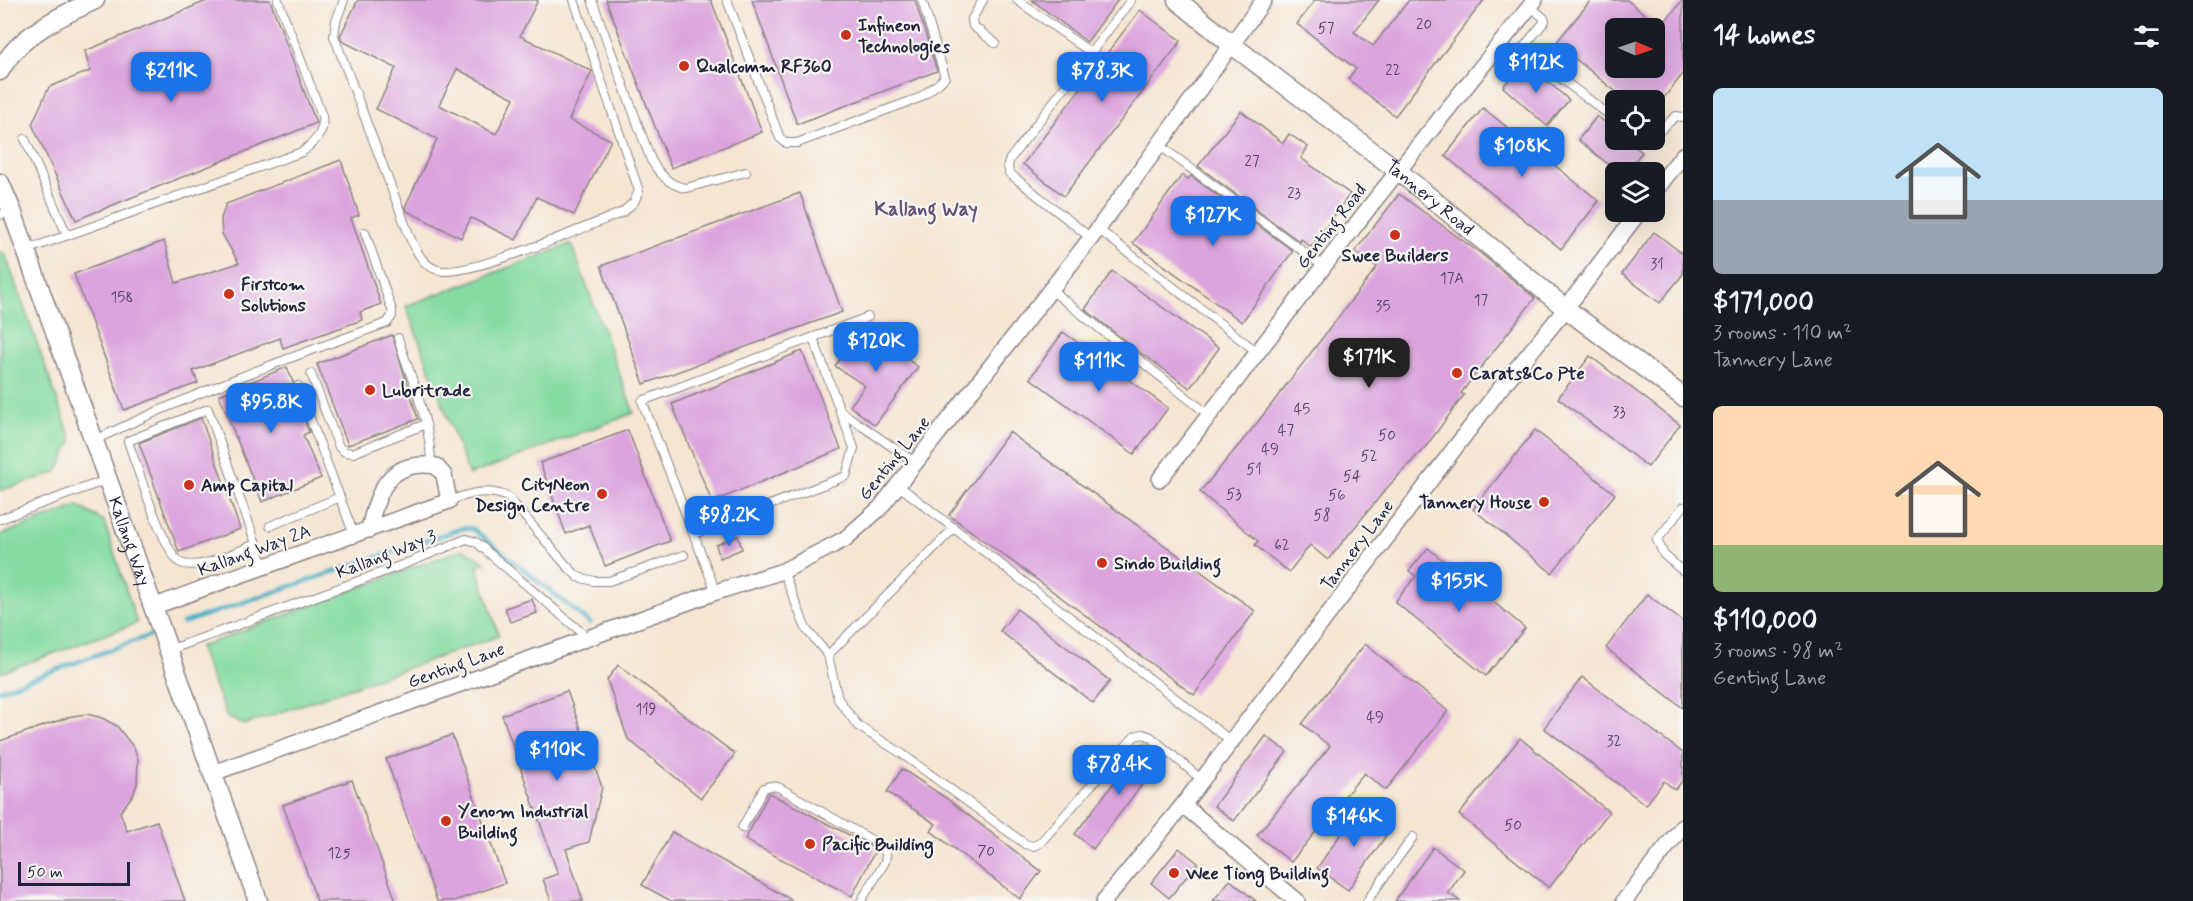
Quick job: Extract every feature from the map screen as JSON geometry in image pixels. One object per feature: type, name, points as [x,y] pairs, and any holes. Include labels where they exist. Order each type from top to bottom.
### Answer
[{"type":"street","points":[[0,71],[6,59],[28,39],[62,15],[95,0]]},
{"type":"street","name":"Tannery Road","points":[[1177,0],[1398,171],[1565,308],[1683,397]]},
{"type":"street","name":"Genting Lane","points":[[213,773],[716,591],[783,571],[845,539],[880,508],[899,486],[1094,233],[1264,0]]},
{"type":"street","name":"Genting Road","points":[[1160,479],[1398,171],[1533,3]]},
{"type":"street","points":[[1665,178],[1683,155]]},
{"type":"street","name":"Kallang Way","points":[[0,183],[6,213],[26,250],[258,901]]},
{"type":"street","name":"Tannery Lane","points":[[1104,901],[1183,805],[1499,390],[1631,222]]},
{"type":"street","points":[[361,532],[386,481],[400,470],[424,464],[436,466],[444,475],[449,501]]},
{"type":"street","name":"Kallang Way 2A","points":[[156,613],[264,566],[449,501]]},
{"type":"street","points":[[1183,805],[1297,901]]},
{"type":"street","points":[[1624,901],[1683,826]]},
{"type":"lane","points":[[26,250],[302,152],[320,136],[322,116],[278,0]]},
{"type":"lane","points":[[344,0],[336,21],[334,36],[411,240],[422,261],[435,269],[448,272],[518,253],[623,212],[634,202],[639,191],[574,0]]},
{"type":"lane","points":[[592,0],[651,160],[658,173],[678,187],[686,188],[746,172]]},
{"type":"lane","points":[[727,0],[780,138],[786,143],[797,143],[919,98],[945,77],[922,0]]},
{"type":"lane","points":[[983,0],[972,19],[973,26],[995,43]]},
{"type":"lane","points":[[1017,0],[1090,52]]},
{"type":"lane","points":[[1131,0],[1010,159],[1008,165],[1010,173],[1257,352]]},
{"type":"lane","points":[[1533,3],[1545,21],[1522,49],[1605,112]]},
{"type":"lane","points":[[1665,126],[1677,116],[1683,117]]},
{"type":"lane","points":[[25,139],[67,235]]},
{"type":"lane","points":[[1159,146],[1323,267]]},
{"type":"lane","points":[[94,441],[192,396],[285,359],[387,323],[392,316],[392,310],[365,232]]},
{"type":"lane","points":[[1050,289],[1209,415]]},
{"type":"lane","points":[[716,591],[642,401],[868,317]]},
{"type":"lane","points":[[398,338],[426,424],[431,449],[431,465]]},
{"type":"lane","points":[[694,534],[846,476],[854,448],[813,338]]},
{"type":"lane","points":[[311,374],[339,447],[345,452],[353,453],[426,424]]},
{"type":"lane","points":[[298,386],[340,497],[361,532]]},
{"type":"lane","points":[[256,544],[204,563],[192,565],[180,563],[165,541],[128,441],[208,409],[264,566]]},
{"type":"lane","points":[[840,410],[916,463]]},
{"type":"lane","points":[[0,519],[108,480]]},
{"type":"lane","points":[[899,486],[1231,741]]},
{"type":"lane","name":"Kallang Way 2A","points":[[449,501],[481,491],[497,492],[508,496],[578,577],[594,581],[609,582],[684,555]]},
{"type":"lane","points":[[270,526],[340,497]]},
{"type":"lane","points":[[1683,507],[1658,540],[1664,555],[1683,571]]},
{"type":"lane","points":[[828,655],[954,528]]},
{"type":"lane","name":"Kallang Way 3","points":[[167,645],[405,564],[466,539],[476,542],[588,638]]},
{"type":"lane","points":[[783,571],[806,629],[828,655],[838,699],[858,726],[901,753],[1025,844],[1033,846],[1040,843],[1135,736],[1143,734],[1151,737],[1202,780]]},
{"type":"lane","points":[[742,828],[764,788],[778,787],[884,847],[885,862],[861,901]]},
{"type":"lane","points":[[1367,901],[1413,837]]},
{"type":"green space","points":[[571,244],[634,413],[469,475],[406,306]]},
{"type":"green space","points":[[0,252],[5,254],[72,441],[57,472],[0,491]]},
{"type":"green space","points":[[78,506],[104,521],[137,623],[0,673],[0,535]]},
{"type":"green space","points":[[463,549],[486,562],[477,566],[499,636],[244,725],[227,717],[199,647]]},
{"type":"building","points":[[209,0],[270,0],[316,123],[76,220],[32,124],[49,87],[90,71],[85,51]]},
{"type":"building","points":[[358,0],[538,0],[520,36],[592,71],[569,120],[611,140],[574,215],[537,197],[516,240],[471,218],[461,238],[407,211],[405,207],[437,139],[376,109],[396,68],[342,41],[340,36]],"holes":[[[457,69],[514,98],[496,134],[439,105]]]},
{"type":"building","name":"Qualcomm RF360","points":[[606,0],[711,0],[762,132],[671,168]]},
{"type":"building","name":"Infineon Technologies","points":[[752,0],[915,0],[937,71],[797,124]]},
{"type":"building","points":[[1032,0],[1118,0],[1087,42]]},
{"type":"building","points":[[1315,0],[1379,0],[1354,32],[1373,46],[1409,0],[1484,0],[1395,116],[1348,79],[1356,69],[1297,24]]},
{"type":"building","points":[[1591,0],[1627,0],[1649,18],[1605,18],[1605,78],[1665,78],[1665,21],[1683,0],[1683,74],[1665,96],[1665,90],[1614,90],[1556,43]]},
{"type":"building","points":[[1140,10],[1181,41],[1064,196],[1023,164]]},
{"type":"building","points":[[1524,61],[1569,100],[1547,126],[1503,87]]},
{"type":"building","points":[[1483,108],[1599,201],[1561,249],[1445,156]]},
{"type":"building","points":[[1241,111],[1283,143],[1289,134],[1308,147],[1301,158],[1350,194],[1311,247],[1301,239],[1300,242],[1198,166]]},
{"type":"building","points":[[1597,116],[1605,122],[1605,150],[1640,150],[1642,152],[1634,162],[1606,162],[1578,140]]},
{"type":"building","name":"Firstcom Solutions","points":[[341,160],[359,215],[351,218],[381,304],[360,312],[362,320],[283,348],[280,338],[193,371],[198,383],[124,410],[74,274],[164,241],[176,283],[239,263],[222,234],[221,219],[226,204]]},
{"type":"building","points":[[1182,175],[1188,179],[1191,176],[1293,251],[1242,322],[1133,243]]},
{"type":"building","points":[[800,193],[842,312],[644,384],[601,266]]},
{"type":"building","points":[[1399,194],[1484,256],[1535,298],[1461,393],[1464,395],[1427,445],[1386,489],[1328,560],[1310,545],[1289,572],[1255,545],[1258,541],[1200,492],[1257,423],[1377,267],[1355,251]]},
{"type":"building","points":[[1654,232],[1683,254],[1683,274],[1660,303],[1622,274]]},
{"type":"building","points":[[1112,271],[1219,348],[1190,388],[1085,309]]},
{"type":"building","points":[[881,328],[897,340],[892,348],[918,367],[875,425],[850,406],[865,386],[835,366],[855,338],[861,343],[867,333],[874,338]]},
{"type":"building","points":[[1063,332],[1168,408],[1134,454],[1030,378]]},
{"type":"building","name":"Lubritrade","points":[[392,335],[418,419],[348,445],[317,364]]},
{"type":"building","points":[[802,351],[841,449],[712,502],[672,404]]},
{"type":"building","points":[[1590,356],[1680,425],[1648,467],[1558,398]]},
{"type":"building","points":[[287,367],[293,382],[292,388],[309,432],[303,435],[321,478],[262,502],[219,395]]},
{"type":"building","name":"Amp Capital","points":[[201,418],[240,529],[179,552],[139,443]]},
{"type":"building","name":"CityNeon Design Centre","points":[[628,430],[670,541],[605,566],[589,525],[566,534],[540,463]]},
{"type":"building","name":"Tannery House","points":[[1535,430],[1615,494],[1552,573],[1473,509]]},
{"type":"building","name":"Sindo Building","points":[[1009,432],[1255,611],[1194,695],[949,515]]},
{"type":"building","points":[[738,536],[742,549],[720,558],[716,545]]},
{"type":"building","points":[[1428,548],[1525,628],[1486,676],[1395,602],[1416,576],[1409,571]]},
{"type":"building","points":[[1647,594],[1683,622],[1683,708],[1606,648]]},
{"type":"building","points":[[532,599],[537,613],[510,622],[505,608]]},
{"type":"building","points":[[1017,609],[1110,681],[1093,703],[1000,631]]},
{"type":"building","points":[[1365,644],[1448,711],[1386,790],[1364,773],[1291,862],[1257,835],[1330,746],[1302,724]]},
{"type":"building","points":[[618,665],[735,754],[701,798],[628,739],[607,680]]},
{"type":"building","points":[[1582,677],[1683,753],[1683,780],[1675,790],[1664,781],[1646,805],[1544,728]]},
{"type":"building","points":[[567,691],[602,787],[589,842],[566,849],[583,901],[551,901],[543,879],[558,874],[502,715]]},
{"type":"building","points":[[87,714],[102,718],[117,726],[134,748],[138,760],[137,784],[133,795],[120,812],[127,831],[157,821],[185,901],[0,901],[0,741],[72,716]]},
{"type":"building","name":"Yenom Industrial Building","points":[[452,735],[505,883],[454,901],[437,901],[386,759]]},
{"type":"building","points":[[1266,736],[1287,752],[1234,821],[1214,806]]},
{"type":"building","points":[[1520,738],[1609,812],[1549,888],[1459,815]]},
{"type":"building","points":[[1144,743],[1163,757],[1093,849],[1075,834]]},
{"type":"building","points":[[902,769],[946,798],[1041,871],[1020,899],[931,831],[936,824],[887,792]]},
{"type":"building","points":[[352,780],[396,901],[317,901],[283,805]]},
{"type":"building","name":"Pacific Building","points":[[769,793],[876,849],[852,896],[745,840]]},
{"type":"building","points":[[1361,805],[1392,827],[1348,890],[1317,868]]},
{"type":"building","points":[[672,832],[793,901],[671,901],[642,885]]},
{"type":"building","points":[[1433,847],[1464,870],[1448,893],[1460,901],[1395,901]]},
{"type":"building","name":"Wee Tiong Building","points":[[1179,848],[1198,863],[1169,898],[1151,883]]},
{"type":"building","points":[[1230,880],[1256,901],[1213,901]]},
{"type":"waterway","points":[[183,623],[463,528],[473,529],[590,623]]},
{"type":"waterway","points":[[0,690],[151,635]]},
{"type":"place","name":"Infineon Technologies","points":[[846,35]]},
{"type":"place","name":"Qualcomm RF360","points":[[684,66]]},
{"type":"place","name":"Swee Builders","points":[[1395,235]]},
{"type":"place","name":"Firstcom Solutions","points":[[229,294]]},
{"type":"place","name":"Carats&Co Pte","points":[[1457,373]]},
{"type":"place","name":"Lubritrade","points":[[370,390]]},
{"type":"place","name":"Amp Capital","points":[[189,485]]},
{"type":"place","name":"CityNeon Design Centre","points":[[602,494]]},
{"type":"place","name":"Tannery House","points":[[1544,502]]},
{"type":"place","name":"Sindo Building","points":[[1102,563]]},
{"type":"place","name":"Yenom Industrial Building","points":[[446,821]]},
{"type":"place","name":"Pacific Building","points":[[810,844]]},
{"type":"place","name":"Wee Tiong Building","points":[[1174,873]]},
{"type":"district","name":"Kallang Way","points":[[926,208]]}]
